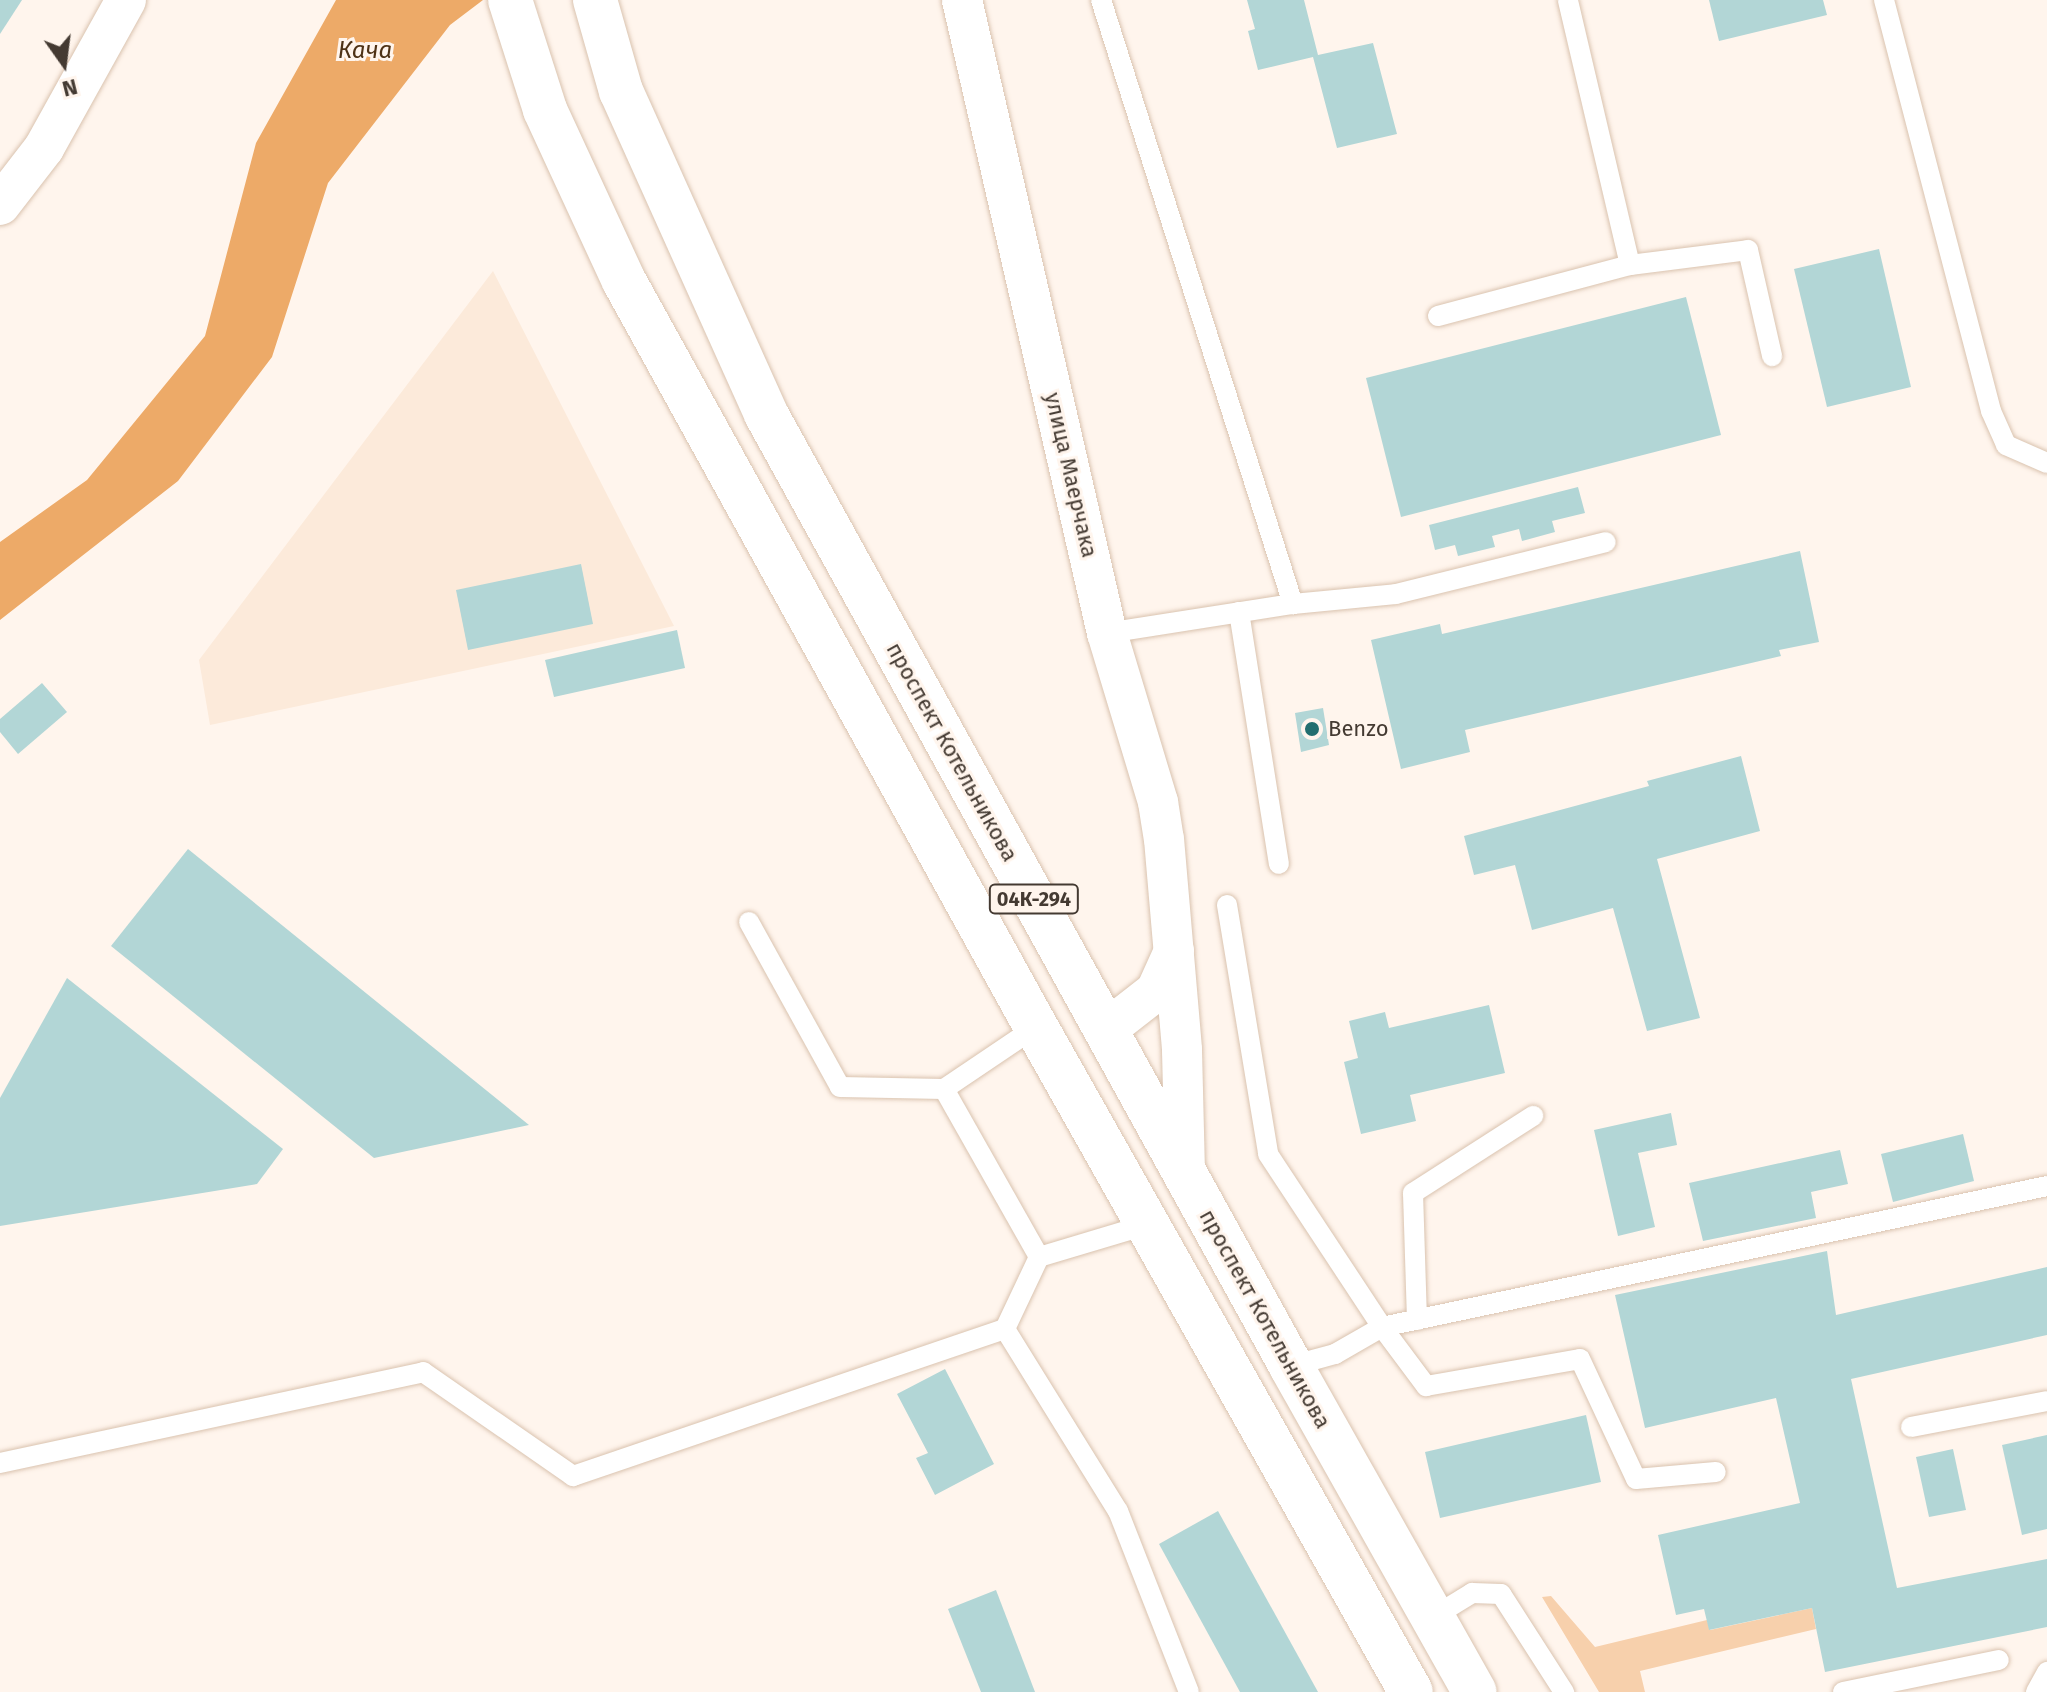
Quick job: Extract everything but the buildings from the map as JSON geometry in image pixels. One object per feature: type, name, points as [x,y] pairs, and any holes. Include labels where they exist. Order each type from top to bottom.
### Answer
[{"type":"highway","name":"проспект Котельникова","points":[[595,0],[621,91],[766,414],[1185,1175],[1475,1692]]},
{"type":"highway","name":"04К-294","points":[[512,9],[545,110],[624,281],[1146,1225],[1411,1692]]},
{"type":"street","points":[[0,205],[44,148],[126,0]]},
{"type":"street","name":"улица Маерчака","points":[[962,0],[1107,633],[1158,802],[1182,1050],[1185,1175]]},
{"type":"street","points":[[1106,1030],[1156,991],[1174,951]]},
{"type":"lane","points":[[1101,0],[1293,604]]},
{"type":"lane","points":[[1568,0],[1630,265]]},
{"type":"lane","points":[[1884,0],[1991,411],[2006,445],[2047,463]]},
{"type":"lane","points":[[1438,316],[1630,265],[1748,250],[1772,356]]},
{"type":"lane","points":[[1107,633],[1293,604],[1396,594],[1606,542]]},
{"type":"lane","points":[[1239,612],[1279,864]]},
{"type":"lane","points":[[1227,905],[1268,1154],[1382,1327],[1426,1386],[1580,1359],[1636,1479],[1716,1472]]},
{"type":"lane","points":[[749,922],[840,1087],[944,1089],[1036,1027]]},
{"type":"lane","points":[[944,1089],[1039,1257]]},
{"type":"lane","points":[[1417,1320],[1413,1193],[1533,1116]]},
{"type":"lane","points":[[1291,1366],[1335,1354],[1382,1327],[2047,1186]]},
{"type":"lane","points":[[0,1463],[423,1372],[573,1476],[1005,1329],[1039,1257],[1146,1225]]},
{"type":"lane","points":[[1005,1329],[1118,1511],[1189,1692]]},
{"type":"lane","points":[[1911,1427],[2047,1401]]},
{"type":"lane","points":[[1433,1617],[1472,1593],[1501,1594],[1564,1692]]},
{"type":"lane","points":[[1843,1692],[1999,1660]]},
{"type":"lane","points":[[2036,1692],[2047,1672]]},
{"type":"shaded area","points":[[493,271],[674,626],[210,725],[199,660]]},
{"type":"shaded area","points":[[1551,1596],[1595,1647],[1707,1620],[1710,1630],[1812,1608],[1816,1629],[1640,1671],[1645,1692],[1599,1692],[1542,1597]]},
{"type":"water","name":"Кача","points":[[336,0],[483,0],[450,25],[328,183],[272,357],[178,481],[0,620],[0,542],[87,480],[205,336],[256,143]]},
{"type":"place","name":"Benzo","points":[[1312,729]]}]
